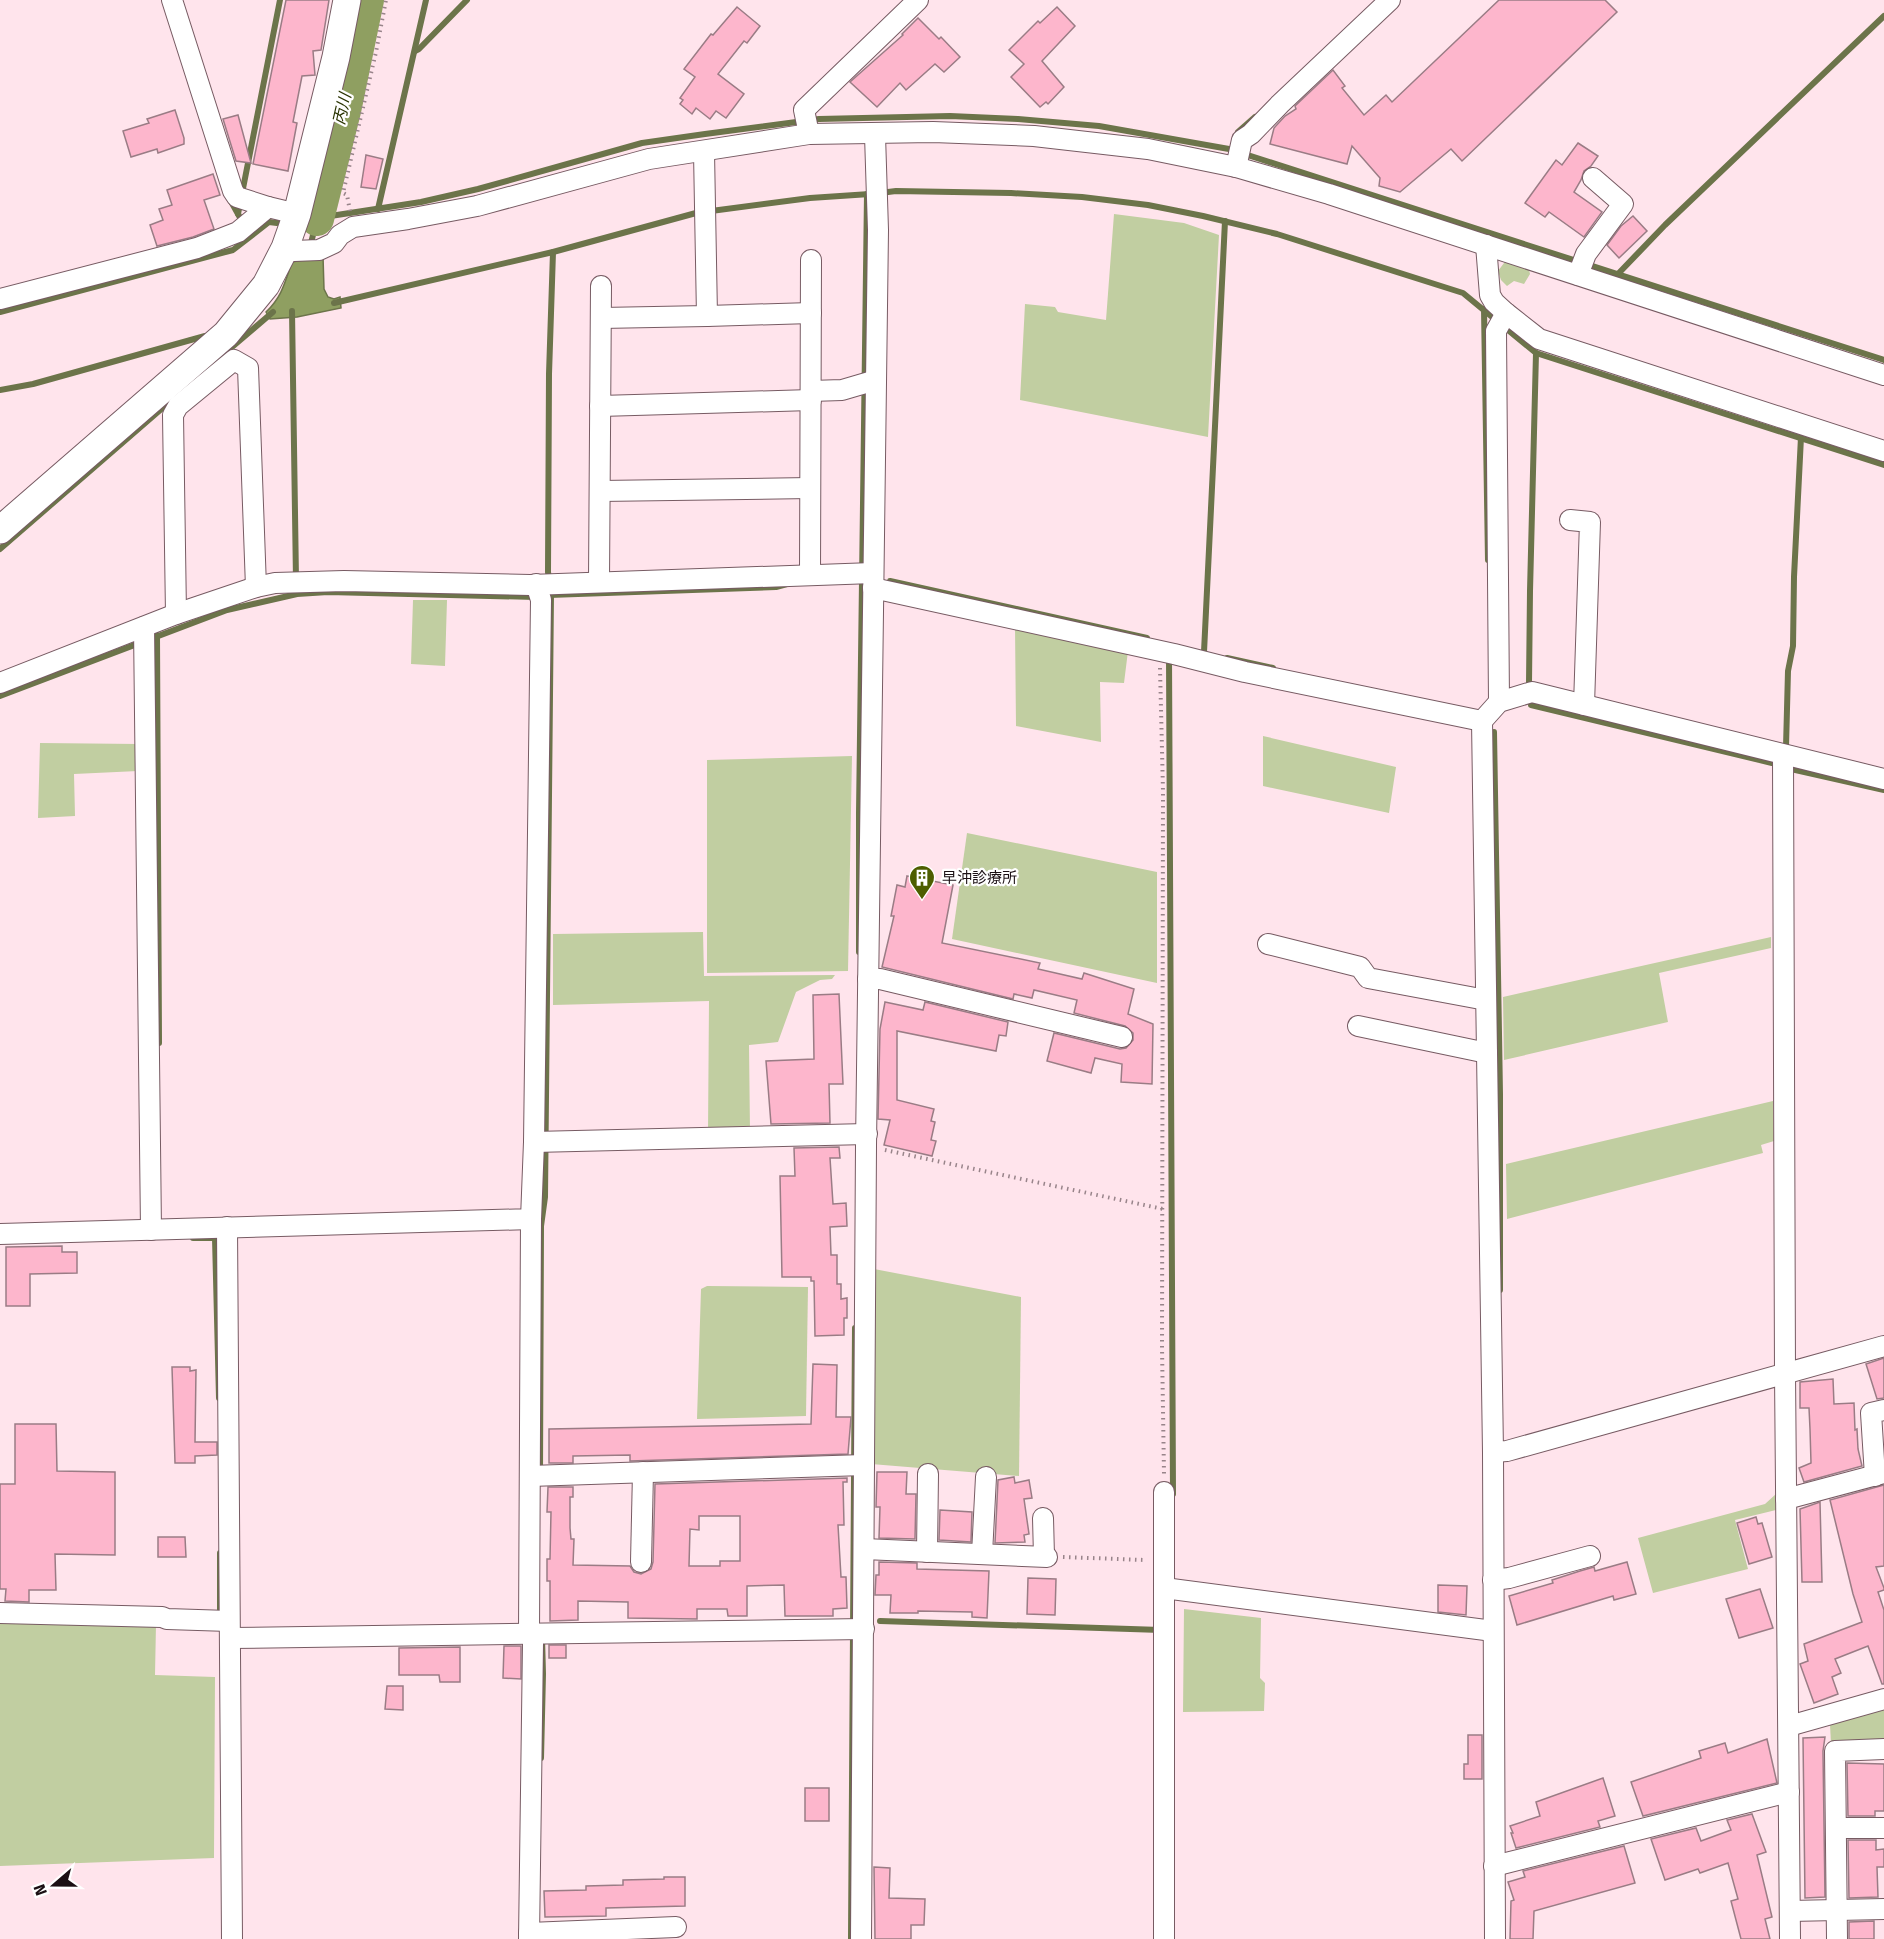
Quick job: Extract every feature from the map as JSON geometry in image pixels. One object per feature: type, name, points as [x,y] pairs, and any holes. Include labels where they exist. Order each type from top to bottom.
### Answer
[{"type":"street","points":[[172,0],[240,198],[297,214]]},
{"type":"street","points":[[176,614],[173,415],[211,364],[226,334],[254,302],[292,249],[297,214],[336,57],[347,0]]},
{"type":"street","points":[[807,125],[804,110],[918,0]]},
{"type":"street","points":[[1238,157],[1242,140],[1251,134],[1390,0]]},
{"type":"street","points":[[292,249],[320,249],[334,243],[339,235],[353,227],[477,206],[649,159],[704,152],[807,125],[875,135],[933,132],[1034,136],[1238,157],[1329,195],[1884,375]]},
{"type":"street","points":[[861,1939],[856,1629],[864,1549],[858,1465],[862,1137],[868,979],[868,577],[876,380],[875,135]]},
{"type":"street","points":[[704,152],[706,315]]},
{"type":"street","points":[[1578,275],[1586,254],[1623,204],[1593,178]]},
{"type":"street","points":[[0,299],[197,248],[244,227],[268,207]]},
{"type":"street","points":[[1486,245],[1490,295],[1502,320],[1499,702]]},
{"type":"street","points":[[810,575],[811,260]]},
{"type":"street","points":[[599,581],[601,286]]},
{"type":"street","points":[[601,318],[811,313]]},
{"type":"street","points":[[1502,320],[1539,339],[1884,451]]},
{"type":"street","points":[[0,530],[211,364],[234,360],[248,368],[256,587]]},
{"type":"street","points":[[600,406],[811,395],[842,390],[876,380]]},
{"type":"street","points":[[600,491],[810,488]]},
{"type":"street","points":[[1570,520],[1590,522],[1584,705]]},
{"type":"street","points":[[0,683],[144,636],[176,614],[256,587],[297,581],[542,588],[599,581],[810,575],[868,577],[1245,672],[1482,721]]},
{"type":"street","points":[[542,588],[542,1142],[531,1219],[536,1476],[533,1643],[534,1935],[646,1934],[676,1927]]},
{"type":"street","points":[[144,636],[151,1230]]},
{"type":"street","points":[[1495,1939],[1499,1865],[1493,1631],[1500,1579],[1487,1053],[1482,721],[1499,702],[1532,692],[1884,779]]},
{"type":"street","points":[[1783,755],[1785,1374],[1791,1498],[1793,1724],[1790,1792],[1796,1910],[1790,1939]]},
{"type":"street","points":[[1268,944],[1360,967],[1368,978],[1486,1000]]},
{"type":"street","points":[[868,979],[880,979],[1122,1037]]},
{"type":"street","points":[[1358,1026],[1487,1053]]},
{"type":"street","points":[[542,1142],[862,1137]]},
{"type":"street","points":[[0,1234],[531,1219]]},
{"type":"street","points":[[227,1227],[224,1627],[232,1939]]},
{"type":"street","points":[[1498,1452],[1884,1347]]},
{"type":"street","points":[[1791,1498],[1880,1475],[1871,1413],[1884,1410]]},
{"type":"street","points":[[536,1476],[858,1465]]},
{"type":"street","points":[[640,1562],[643,1472]]},
{"type":"street","points":[[927,1552],[928,1474]]},
{"type":"street","points":[[982,1554],[986,1477]]},
{"type":"street","points":[[1164,1492],[1164,1561],[1170,1589],[1164,1630],[1164,1939]]},
{"type":"street","points":[[864,1549],[1045,1556],[1043,1518]]},
{"type":"street","points":[[1500,1579],[1590,1556]]},
{"type":"street","points":[[1170,1589],[1493,1631]]},
{"type":"street","points":[[0,1613],[162,1617],[167,1620],[224,1627],[534,1630],[856,1629]]},
{"type":"street","points":[[1793,1724],[1884,1700]]},
{"type":"street","points":[[1837,1939],[1835,1751],[1884,1749]]},
{"type":"street","points":[[1499,1865],[1790,1792]]},
{"type":"street","points":[[1836,1828],[1884,1828]]},
{"type":"street","points":[[1796,1910],[1884,1908]]},
{"type":"path","points":[[349,205],[347,195],[343,193],[386,0]]},
{"type":"path","points":[[1164,1492],[1162,685],[1165,652]]},
{"type":"path","points":[[862,1137],[1163,1209]]},
{"type":"path","points":[[1045,1556],[1164,1561]]},
{"type":"shaded area","points":[[1114,214],[1184,223],[1219,235],[1208,437],[1020,400],[1025,304],[1055,307],[1058,312],[1106,320]]},
{"type":"shaded area","points":[[323,256],[324,289],[328,297],[334,299],[340,297],[341,308],[297,317],[270,319],[266,312],[279,295],[292,262]]},
{"type":"shaded area","points":[[1507,259],[1528,265],[1530,274],[1524,284],[1514,281],[1507,286],[1501,280],[1498,271]]},
{"type":"shaded area","points":[[413,600],[447,600],[445,666],[411,664]]},
{"type":"shaded area","points":[[1015,627],[1128,651],[1124,683],[1100,682],[1101,742],[1016,726]]},
{"type":"shaded area","points":[[1263,736],[1396,767],[1389,813],[1263,786]]},
{"type":"shaded area","points":[[40,743],[139,744],[138,771],[74,774],[75,816],[38,818]]},
{"type":"shaded area","points":[[852,756],[848,971],[707,973],[707,760]]},
{"type":"shaded area","points":[[967,833],[1157,872],[1157,983],[952,939]]},
{"type":"shaded area","points":[[703,932],[704,976],[835,975],[832,979],[820,980],[796,992],[778,1042],[749,1045],[750,1132],[708,1133],[709,1001],[553,1005],[553,934]]},
{"type":"shaded area","points":[[1771,937],[1771,948],[1659,973],[1668,1022],[1504,1060],[1503,997]]},
{"type":"shaded area","points":[[1773,1101],[1774,1141],[1761,1145],[1763,1153],[1507,1219],[1506,1164]]},
{"type":"shaded area","points":[[874,1269],[1021,1297],[1019,1476],[871,1464]]},
{"type":"shaded area","points":[[707,1286],[808,1287],[806,1416],[697,1419],[701,1289]]},
{"type":"shaded area","points":[[1776,1494],[1776,1510],[1735,1520],[1748,1569],[1653,1593],[1638,1538],[1765,1504]]},
{"type":"shaded area","points":[[1184,1609],[1261,1618],[1260,1678],[1265,1683],[1264,1711],[1183,1712]]},
{"type":"shaded area","points":[[0,1623],[156,1624],[155,1675],[215,1677],[214,1858],[0,1866]]},
{"type":"shaded area","points":[[1884,1710],[1884,1742],[1831,1744],[1830,1724]]},
{"type":"building","points":[[286,0],[329,0],[321,50],[313,51],[315,75],[302,76],[293,122],[297,123],[288,171],[253,164]]},
{"type":"building","points":[[1499,0],[1605,0],[1617,12],[1462,161],[1451,149],[1400,192],[1379,186],[1380,178],[1352,146],[1347,164],[1270,144],[1274,128],[1285,116],[1296,109],[1295,106],[1333,70],[1345,86],[1342,88],[1364,115],[1386,95],[1392,102]]},
{"type":"building","points":[[737,7],[760,26],[747,43],[744,41],[718,74],[744,94],[726,118],[716,111],[710,119],[696,108],[692,114],[680,104],[683,100],[680,98],[695,77],[684,69],[711,34],[713,35]]},
{"type":"building","points":[[1057,7],[1075,26],[1042,61],[1064,87],[1048,104],[1046,102],[1040,107],[1011,77],[1024,64],[1009,50],[1038,21],[1040,23]]},
{"type":"building","points":[[918,18],[960,57],[944,72],[935,64],[906,90],[900,83],[877,107],[850,82],[903,35]]},
{"type":"building","points":[[175,110],[184,144],[158,153],[157,149],[131,157],[123,131],[149,123],[147,119]]},
{"type":"building","points":[[238,115],[251,163],[236,161],[223,119]]},
{"type":"building","points":[[1578,143],[1598,156],[1584,171],[1574,192],[1602,212],[1584,237],[1549,212],[1545,217],[1525,203],[1556,160],[1562,165]]},
{"type":"building","points":[[366,155],[383,159],[376,189],[361,187]]},
{"type":"building","points":[[213,174],[220,195],[204,200],[214,229],[157,246],[150,225],[163,220],[159,209],[172,205],[167,190]]},
{"type":"building","points":[[1633,216],[1647,231],[1619,258],[1607,245],[1621,226]]},
{"type":"building","points":[[907,876],[953,885],[942,943],[1040,963],[1038,969],[1082,979],[1084,973],[1134,989],[1128,1014],[1153,1024],[1152,1084],[1121,1082],[1122,1064],[1095,1058],[1091,1073],[1047,1061],[1054,1033],[1120,1049],[1126,1048],[1133,1040],[1133,1033],[1125,1026],[1074,1013],[1077,1000],[1034,990],[1032,998],[1014,994],[1013,999],[882,967],[894,916],[891,916],[897,885],[905,887]]},
{"type":"building","points":[[839,994],[843,1084],[829,1084],[830,1123],[771,1124],[766,1061],[814,1059],[813,995]]},
{"type":"building","points":[[885,1002],[923,1010],[925,1002],[1008,1022],[1006,1036],[999,1035],[996,1051],[897,1031],[897,1100],[934,1109],[931,1121],[935,1122],[931,1140],[936,1141],[932,1156],[884,1145],[890,1120],[878,1119],[880,1029]]},
{"type":"building","points":[[839,1147],[840,1158],[830,1158],[833,1204],[846,1203],[847,1226],[830,1227],[831,1255],[837,1255],[837,1284],[841,1284],[841,1299],[847,1298],[847,1318],[844,1318],[844,1335],[815,1336],[814,1281],[811,1281],[811,1277],[782,1277],[780,1176],[795,1176],[794,1148]]},
{"type":"building","points":[[62,1246],[62,1252],[77,1252],[77,1273],[30,1274],[30,1306],[6,1306],[6,1247]]},
{"type":"building","points":[[1884,1358],[1884,1398],[1877,1399],[1866,1364]]},
{"type":"building","points":[[813,1364],[837,1365],[836,1417],[851,1417],[848,1454],[630,1461],[630,1455],[573,1456],[573,1463],[549,1463],[549,1429],[811,1424]]},
{"type":"building","points":[[172,1367],[190,1367],[190,1371],[196,1370],[195,1442],[217,1442],[217,1455],[195,1456],[195,1463],[175,1463]]},
{"type":"building","points":[[1833,1379],[1834,1404],[1854,1403],[1855,1430],[1857,1429],[1862,1466],[1804,1482],[1799,1468],[1811,1463],[1810,1429],[1809,1408],[1800,1408],[1800,1382]]},
{"type":"building","points":[[15,1424],[56,1424],[57,1471],[115,1472],[115,1555],[55,1554],[56,1590],[29,1590],[29,1602],[5,1601],[6,1589],[0,1589],[0,1484],[15,1484]]},
{"type":"building","points":[[877,1472],[907,1472],[906,1494],[916,1494],[915,1539],[879,1538],[880,1507],[876,1507]]},
{"type":"building","points":[[1014,1477],[1015,1483],[1029,1480],[1032,1498],[1024,1499],[1029,1534],[1024,1535],[1025,1542],[995,1543],[998,1480]]},
{"type":"building","points":[[847,1478],[847,1482],[843,1482],[844,1525],[838,1525],[841,1577],[846,1577],[847,1608],[833,1609],[833,1616],[785,1616],[784,1585],[747,1586],[747,1616],[728,1616],[727,1609],[697,1609],[697,1619],[628,1618],[628,1602],[578,1601],[578,1620],[550,1621],[550,1581],[547,1581],[547,1559],[550,1559],[551,1512],[547,1512],[548,1487],[573,1487],[573,1497],[570,1497],[570,1528],[571,1539],[574,1539],[573,1565],[630,1566],[634,1572],[641,1574],[651,1569],[653,1562],[655,1484]],"holes":[[[699,1516],[740,1516],[740,1561],[720,1561],[720,1566],[689,1566],[690,1529],[699,1530]]]},
{"type":"building","points":[[1884,1485],[1884,1566],[1876,1567],[1884,1588],[1878,1592],[1884,1610],[1884,1684],[1882,1684],[1868,1646],[1835,1659],[1841,1673],[1832,1677],[1838,1694],[1814,1703],[1800,1664],[1808,1661],[1804,1644],[1862,1622],[1830,1500]]},
{"type":"building","points":[[1820,1502],[1822,1582],[1802,1582],[1800,1509]]},
{"type":"building","points":[[940,1510],[972,1512],[971,1542],[939,1540]]},
{"type":"building","points":[[1756,1517],[1758,1524],[1762,1523],[1772,1557],[1749,1564],[1737,1523]]},
{"type":"building","points":[[158,1537],[185,1537],[186,1557],[158,1557]]},
{"type":"building","points":[[879,1562],[917,1563],[917,1569],[989,1571],[987,1618],[972,1617],[972,1612],[890,1613],[891,1595],[875,1595]]},
{"type":"building","points":[[1627,1562],[1636,1594],[1614,1600],[1613,1596],[1517,1625],[1509,1596],[1553,1583],[1552,1580],[1580,1571],[1594,1567],[1595,1571]]},
{"type":"building","points":[[1028,1578],[1056,1579],[1055,1615],[1027,1614]]},
{"type":"building","points":[[1438,1585],[1467,1586],[1466,1615],[1438,1612]]},
{"type":"building","points":[[1760,1589],[1773,1628],[1739,1638],[1726,1599]]},
{"type":"building","points":[[549,1645],[566,1645],[566,1658],[549,1658]]},
{"type":"building","points":[[504,1646],[521,1646],[521,1679],[503,1678]]},
{"type":"building","points":[[460,1647],[460,1682],[440,1682],[439,1675],[399,1675],[399,1648]]},
{"type":"building","points":[[387,1686],[403,1686],[403,1710],[385,1709]]},
{"type":"building","points":[[1468,1735],[1482,1735],[1482,1779],[1464,1779],[1464,1764],[1468,1764]]},
{"type":"building","points":[[1825,1737],[1823,1751],[1825,1897],[1805,1898],[1803,1738]]},
{"type":"building","points":[[1767,1739],[1777,1783],[1643,1816],[1631,1782],[1701,1758],[1699,1751],[1725,1743],[1728,1753]]},
{"type":"building","points":[[1847,1763],[1884,1764],[1884,1811],[1875,1811],[1875,1816],[1848,1816]]},
{"type":"building","points":[[1603,1778],[1615,1816],[1598,1821],[1600,1827],[1516,1848],[1510,1826],[1540,1816],[1536,1802]]},
{"type":"building","points":[[805,1788],[829,1788],[829,1821],[805,1821]]},
{"type":"building","points":[[1752,1814],[1766,1852],[1757,1855],[1772,1917],[1765,1919],[1770,1939],[1741,1939],[1731,1901],[1738,1899],[1728,1863],[1700,1873],[1698,1869],[1665,1880],[1651,1839],[1696,1828],[1701,1841],[1731,1830],[1727,1820]]},
{"type":"building","points":[[1848,1840],[1876,1840],[1876,1850],[1884,1849],[1884,1867],[1877,1867],[1878,1897],[1849,1898]]},
{"type":"building","points":[[1624,1846],[1635,1883],[1534,1911],[1533,1939],[1510,1939],[1511,1901],[1514,1900],[1508,1882],[1525,1877],[1523,1871]]},
{"type":"building","points":[[874,1867],[890,1868],[889,1898],[925,1899],[924,1925],[911,1925],[911,1939],[875,1939]]},
{"type":"building","points":[[664,1877],[685,1877],[685,1906],[606,1908],[606,1916],[545,1917],[544,1891],[586,1890],[586,1886],[623,1885],[623,1880],[664,1879]]},
{"type":"building","points":[[1874,1921],[1874,1939],[1849,1939],[1849,1922]]},
{"type":"waterway","points":[[243,223],[238,214],[280,0]]},
{"type":"waterway","name":"丙川","points":[[317,219],[344,111],[367,0]]},
{"type":"waterway","points":[[378,209],[426,0]]},
{"type":"waterway","points":[[415,51],[467,0]]},
{"type":"waterway","points":[[1617,275],[1665,225],[1884,16]]},
{"type":"waterway","points":[[311,219],[421,202],[478,189],[642,143],[819,119],[950,116],[1099,126],[1229,149],[1884,360]]},
{"type":"waterway","points":[[1238,132],[1255,117]]},
{"type":"waterway","points":[[880,193],[896,191],[1011,193],[1082,197],[1148,205],[1277,234],[1463,293],[1536,353],[1884,465]]},
{"type":"waterway","points":[[859,952],[867,194]]},
{"type":"waterway","points":[[334,303],[553,252],[696,213],[810,198],[870,194]]},
{"type":"waterway","points":[[228,196],[238,214]]},
{"type":"waterway","points":[[310,247],[317,219]]},
{"type":"waterway","points":[[1204,652],[1225,221]]},
{"type":"waterway","points":[[0,312],[233,250],[269,222],[277,223]]},
{"type":"waterway","points":[[540,1474],[541,1226],[545,1197],[551,594],[548,572],[549,374],[553,252]]},
{"type":"waterway","points":[[1484,309],[1488,560]]},
{"type":"waterway","points":[[292,311],[296,580]]},
{"type":"waterway","points":[[225,353],[273,312]]},
{"type":"waterway","points":[[0,390],[33,384],[205,336]]},
{"type":"waterway","points":[[1529,683],[1536,353]]},
{"type":"waterway","points":[[193,381],[202,374]]},
{"type":"waterway","points":[[0,549],[174,398]]},
{"type":"waterway","points":[[1786,747],[1788,671],[1793,646],[1801,437]]},
{"type":"waterway","points":[[890,581],[1147,638]]},
{"type":"waterway","points":[[549,595],[776,587],[787,584]]},
{"type":"waterway","points":[[0,696],[227,610],[297,594],[328,592],[536,597]]},
{"type":"waterway","points":[[157,635],[159,1043]]},
{"type":"waterway","points":[[1169,656],[1173,1494]]},
{"type":"waterway","points":[[1227,658],[1273,668]]},
{"type":"waterway","points":[[1531,705],[1772,763]]},
{"type":"waterway","points":[[1494,732],[1500,1094],[1500,1290]]},
{"type":"waterway","points":[[1791,769],[1884,790]]},
{"type":"waterway","points":[[193,1238],[218,1238]]},
{"type":"waterway","points":[[215,1238],[219,1398]]},
{"type":"waterway","points":[[851,1939],[855,1328]]},
{"type":"waterway","points":[[220,1553],[220,1614]]},
{"type":"waterway","points":[[880,1621],[1161,1630]]},
{"type":"waterway","points":[[541,1758],[542,1637]]},
{"type":"place","name":"早沖診療所","points":[[922,901]]}]
